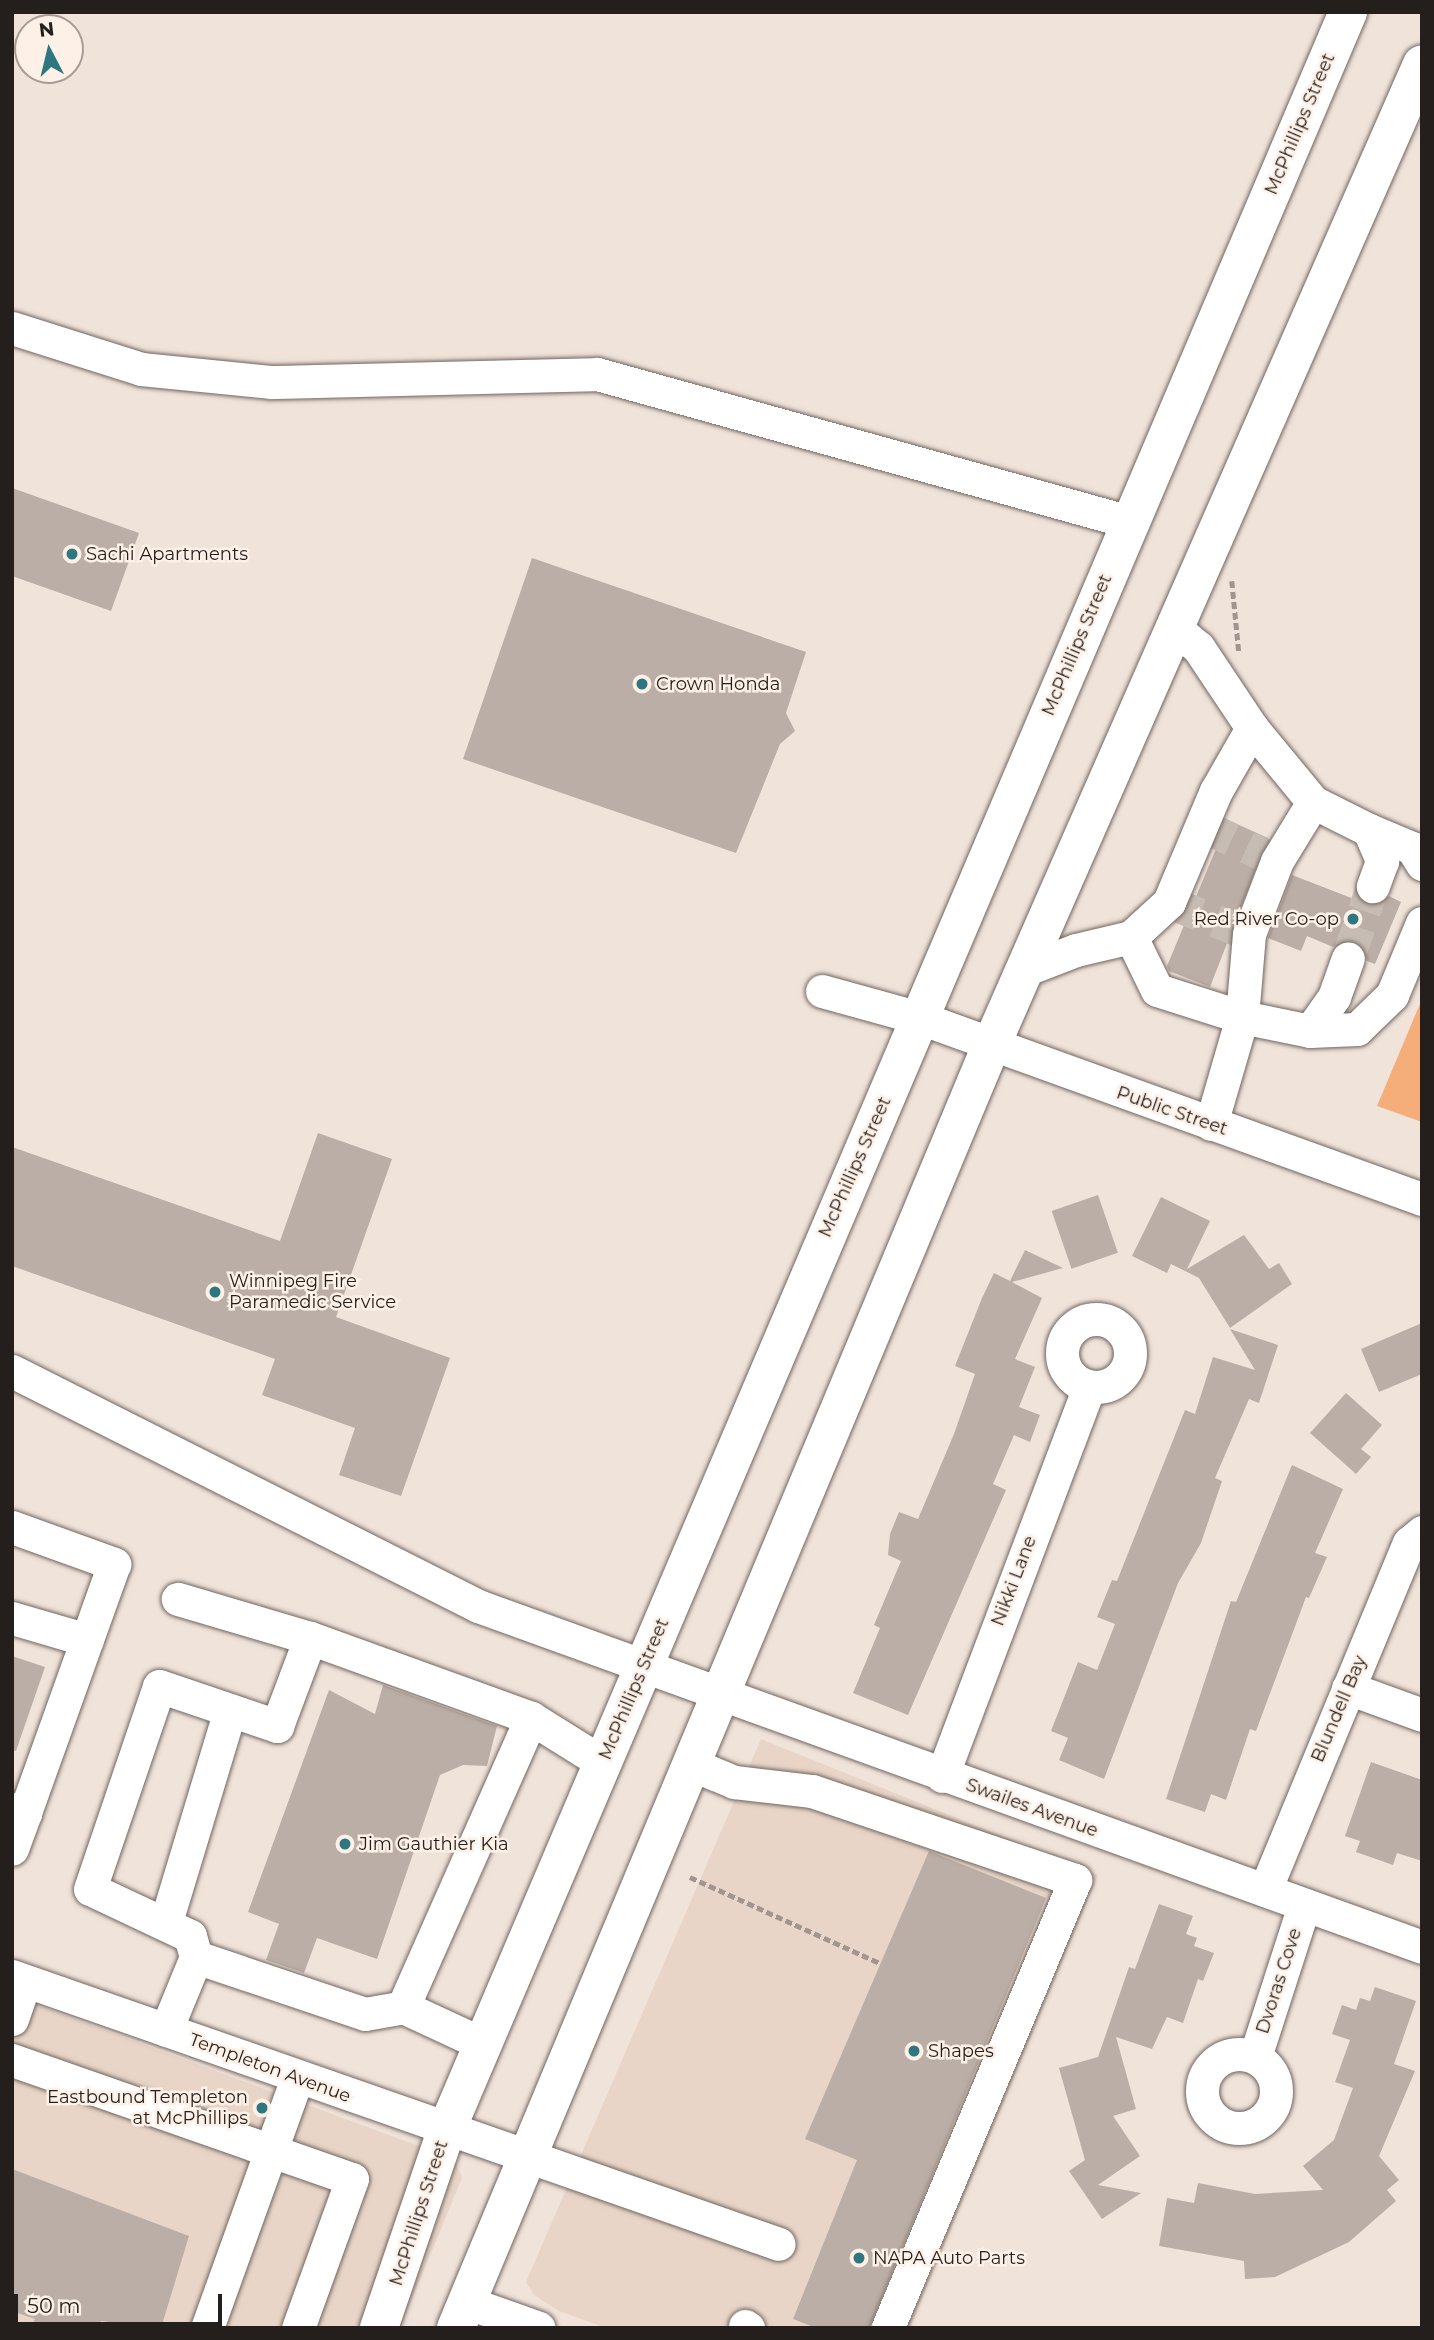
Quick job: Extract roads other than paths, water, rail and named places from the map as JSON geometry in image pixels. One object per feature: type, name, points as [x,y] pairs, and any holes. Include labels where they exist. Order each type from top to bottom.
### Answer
[{"type":"main road","name":"McPhillips Street","points":[[379,2328],[446,2131],[860,1150],[923,1019],[1130,522],[1348,12]]},
{"type":"main road","points":[[461,2315],[991,1046],[1422,64]]},
{"type":"street","points":[[12,328],[141,369],[272,382],[597,374],[1130,522]]},
{"type":"street","points":[[1175,628],[1198,647],[1252,728],[1313,802],[1412,848],[1422,864]]},
{"type":"street","points":[[1024,970],[1076,950],[1131,937],[1169,902],[1216,791],[1252,728]]},
{"type":"street","points":[[1211,1124],[1242,1017],[1249,934],[1278,861],[1313,802]]},
{"type":"street","points":[[1369,830],[1378,874]]},
{"type":"street","points":[[1131,937],[1157,990],[1242,1017],[1310,1031],[1357,1029],[1392,995],[1422,922]]},
{"type":"street","points":[[1310,1031],[1334,997],[1348,958]]},
{"type":"street","name":"Public Street","points":[[822,991],[923,1019],[991,1046],[1422,1199]]},
{"type":"street","name":"Swailes Avenue","points":[[12,1371],[478,1606],[643,1669],[1422,1947]]},
{"type":"street","name":"Nikki Lane","points":[[942,1776],[1089,1388]]},
{"type":"street","points":[[12,1527],[114,1564],[87,1640],[18,1811],[12,1849]]},
{"type":"street","name":"Blundell Bay","points":[[1265,1891],[1409,1544],[1422,1532]]},
{"type":"street","points":[[177,1599],[310,1638],[531,1718],[603,1763]]},
{"type":"street","points":[[12,1618],[87,1640]]},
{"type":"street","points":[[166,2031],[196,1957],[190,1936],[166,1922],[90,1889],[159,1686],[277,1726],[310,1638]]},
{"type":"street","points":[[1348,1688],[1422,1715]]},
{"type":"street","points":[[166,1922],[230,1710]]},
{"type":"street","points":[[403,2007],[531,1718]]},
{"type":"street","points":[[691,1764],[734,1782],[812,1791],[1075,1880],[888,2328]]},
{"type":"street","name":"Dvoras Cove","points":[[1255,2057],[1304,1905]]},
{"type":"street","points":[[196,1957],[365,2014],[403,2007],[483,2044]]},
{"type":"street","points":[[12,2019],[19,1978]]},
{"type":"street","name":"Templeton Avenue","points":[[19,1978],[446,2131],[779,2244]]},
{"type":"street","points":[[12,2060],[352,2179],[298,2328]]},
{"type":"street","points":[[208,2328],[297,2078]]},
{"type":"street","points":[[461,2315],[540,2328]]},
{"type":"tunnel","points":[[1202,825],[1277,861]]},
{"type":"tunnel","points":[[1348,958],[1373,886]]},
{"type":"tunnel","points":[[1169,902],[1249,934]]},
{"type":"place","name":"Sachi Apartments","points":[[72,554]]},
{"type":"place","name":"Crown Honda","points":[[642,684]]},
{"type":"place","name":"Red River Co-op","points":[[1353,919]]},
{"type":"place","name":"Winnipeg Fire Paramedic Service","points":[[215,1292]]},
{"type":"place","name":"Jim Gauthier Kia","points":[[345,1844]]},
{"type":"place","name":"Shapes","points":[[914,2051]]},
{"type":"place","name":"Eastbound Templeton at McPhillips","points":[[262,2108]]},
{"type":"place","name":"NAPA Auto Parts","points":[[859,2258]]}]
